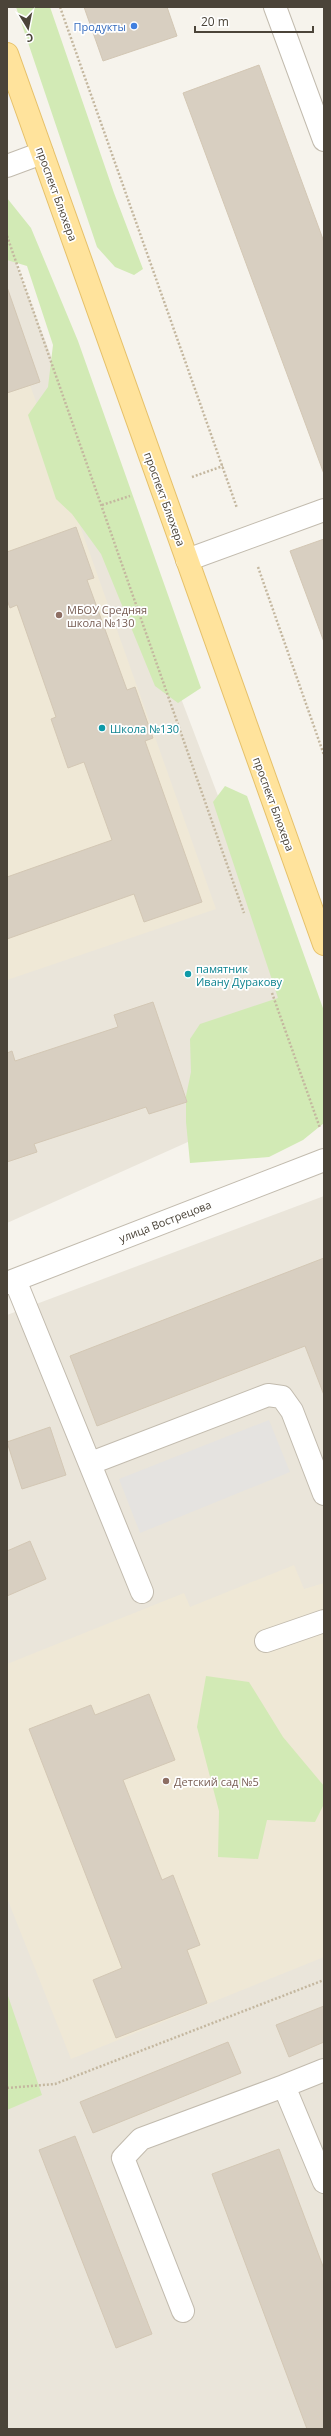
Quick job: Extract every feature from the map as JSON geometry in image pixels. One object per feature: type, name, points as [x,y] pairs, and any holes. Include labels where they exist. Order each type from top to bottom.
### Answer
[{"type":"main road","name":"проспект Блюхера","points":[[7,54],[324,944]]},
{"type":"street","points":[[275,7],[324,140]]},
{"type":"street","points":[[7,166],[42,153]]},
{"type":"street","points":[[187,560],[324,510]]},
{"type":"street","name":"улица Вострецова","points":[[11,1281],[324,1160]]},
{"type":"street","points":[[11,1281],[91,1464],[142,1592]]},
{"type":"street","points":[[91,1464],[268,1395],[282,1397],[292,1411],[324,1494]]},
{"type":"street","points":[[266,1641],[324,1621]]},
{"type":"street","points":[[183,2311],[123,2158],[141,2139],[324,2070]]},
{"type":"street","points":[[284,2086],[324,2182]]},
{"type":"path","points":[[60,7],[324,755]]},
{"type":"path","points":[[7,236],[244,913]]},
{"type":"path","points":[[272,993],[321,1132]]},
{"type":"path","points":[[7,2084],[8,2089],[56,2084],[324,1980]]},
{"type":"shaded area","points":[[7,240],[324,1075],[324,1081],[7,1223]]},
{"type":"shaded area","name":"МБОУ Средняя школа №130","points":[[7,320],[216,909],[7,980]]},
{"type":"shaded area","points":[[324,1196],[324,2429],[7,2429],[7,1315]]},
{"type":"shaded area","points":[[269,1420],[290,1472],[140,1533],[119,1479]]},
{"type":"shaded area","name":"Детский сад №5","points":[[294,1565],[304,1589],[324,1583],[324,1957],[71,2059],[7,1898],[7,1664],[184,1593],[190,1607]]},
{"type":"green space","points":[[16,7],[50,7],[114,193],[143,269],[134,275],[115,267],[97,247]]},
{"type":"green space","points":[[7,198],[31,228],[78,341],[201,688],[178,703],[155,686],[101,554],[72,514],[56,499],[28,415],[48,387],[53,345],[27,266],[7,260]]},
{"type":"green space","points":[[225,786],[247,796],[324,1011],[324,1123],[303,1140],[269,1157],[190,1163],[186,1122],[186,1096],[191,1072],[190,1039],[200,1024],[278,998],[213,802]]},
{"type":"green space","points":[[206,1676],[249,1682],[283,1737],[324,1786],[324,1804],[315,1822],[267,1820],[258,1859],[218,1857],[219,1811],[197,1727]]},
{"type":"green space","points":[[7,1993],[42,2095],[7,2110]]},
{"type":"building","points":[[84,7],[167,7],[177,36],[103,61]]},
{"type":"building","points":[[259,65],[324,242],[324,474],[183,93]]},
{"type":"building","points":[[7,287],[40,382],[7,393]]},
{"type":"building","name":"Школа №130","points":[[76,527],[94,578],[87,580],[127,690],[135,687],[153,738],[145,741],[202,902],[144,922],[134,894],[7,939],[7,877],[112,840],[84,762],[68,768],[51,719],[56,717],[17,605],[10,608],[7,600],[7,552]]},
{"type":"building","points":[[324,539],[324,642],[290,551]]},
{"type":"building","points":[[153,1002],[187,1102],[149,1114],[146,1107],[34,1144],[37,1152],[7,1162],[7,1053],[12,1051],[15,1061],[118,1027],[114,1015]]},
{"type":"building","points":[[324,1258],[324,1395],[305,1346],[97,1426],[70,1356]]},
{"type":"building","points":[[50,1427],[66,1475],[22,1489],[7,1442]]},
{"type":"building","points":[[30,1541],[46,1579],[7,1596],[7,1551]]},
{"type":"building","points":[[149,1694],[175,1760],[123,1780],[162,1880],[173,1875],[200,1945],[187,1950],[207,2003],[116,2038],[93,1980],[122,1968],[29,1729],[91,1705],[95,1715]]},
{"type":"building","points":[[324,2006],[324,2042],[289,2057],[276,2025]]},
{"type":"building","points":[[228,2042],[241,2073],[93,2133],[80,2102]]},
{"type":"building","points":[[75,2136],[152,2334],[116,2348],[39,2150]]},
{"type":"building","points":[[279,2149],[324,2269],[324,2429],[307,2429],[212,2174]]},
{"type":"place","name":"Продукты","points":[[134,26]]},
{"type":"place","name":"МБОУ Средняя школа №130","points":[[59,615]]},
{"type":"place","name":"Школа №130","points":[[102,728]]},
{"type":"place","name":"памятник Ивану Дуракову","points":[[188,974]]},
{"type":"place","name":"Детский сад №5","points":[[166,1781]]}]
